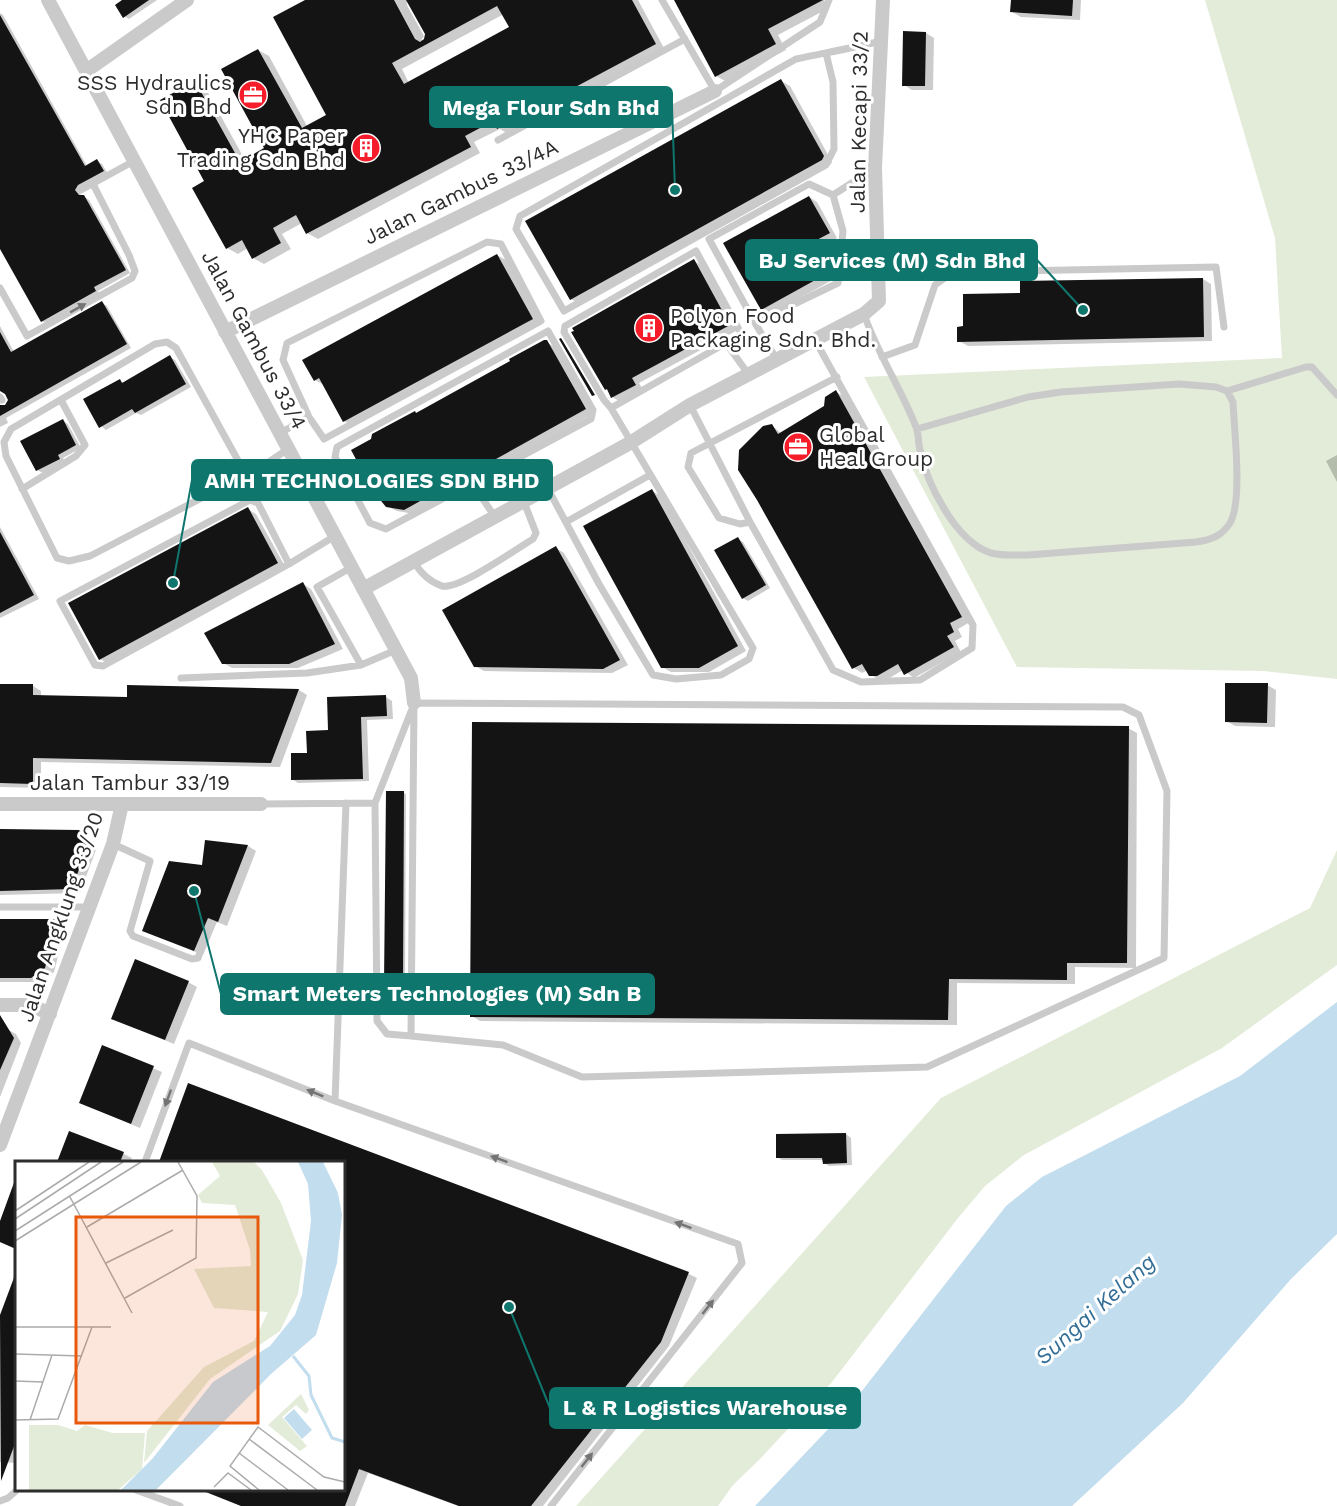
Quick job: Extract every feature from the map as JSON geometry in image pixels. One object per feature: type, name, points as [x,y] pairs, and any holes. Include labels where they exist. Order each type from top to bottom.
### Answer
[{"type":"street","name":"Jalan Gambus 33/4","points":[[48,0],[411,678],[414,703]]},
{"type":"street","points":[[86,71],[187,0]]},
{"type":"street","name":"Jalan Kecapi 33/2","points":[[363,589],[630,443],[690,405],[864,314],[879,301],[876,168],[883,0]]},
{"type":"street","name":"Jalan Gambus 33/4A","points":[[225,332],[715,90]]},
{"type":"street","name":"Jalan Tambur 33/19","points":[[0,804],[261,804]]},
{"type":"street","name":"Jalan Angklung 33/20","points":[[0,1145],[113,844],[122,804]]},
{"type":"street","points":[[0,1005],[31,1005],[50,1014]]},
{"type":"lane","points":[[400,0],[420,36]]},
{"type":"lane","points":[[662,0],[715,90],[820,22],[829,0]]},
{"type":"lane","points":[[498,141],[685,39]]},
{"type":"lane","points":[[825,52],[833,82],[834,149],[826,165],[564,311],[516,229],[520,216],[796,60],[825,52],[881,41]]},
{"type":"lane","points":[[81,190],[134,160]]},
{"type":"lane","points":[[833,195],[876,168]]},
{"type":"lane","points":[[0,288],[27,336],[132,278],[135,271],[129,255],[93,184]]},
{"type":"lane","points":[[755,323],[838,283],[843,231],[833,195],[809,184],[709,239],[755,323],[777,360]]},
{"type":"lane","points":[[487,242],[501,244],[541,321],[324,439],[309,417],[283,360],[287,343],[487,242]]},
{"type":"lane","points":[[548,489],[599,584],[653,675],[676,679],[721,675],[749,659],[753,648],[564,332],[565,326],[696,251],[742,334],[610,408]]},
{"type":"lane","points":[[882,357],[915,345],[935,285],[949,275],[959,272],[1216,267],[1224,327]]},
{"type":"lane","points":[[864,314],[917,429],[920,450],[928,475],[948,515],[960,532],[976,546],[990,553],[1028,555],[1208,541],[1217,537],[1234,516],[1236,496],[1233,402],[1227,392],[1216,387],[1179,384],[1061,392],[1028,397],[917,429]]},
{"type":"lane","points":[[548,331],[593,410],[591,419],[472,483],[386,529],[370,523],[334,457],[337,447],[548,331]]},
{"type":"lane","points":[[690,405],[750,522],[833,670],[861,682],[920,680],[972,648],[973,625],[837,377],[814,340]]},
{"type":"lane","points":[[246,475],[176,348],[167,342],[155,344],[10,429],[4,442],[6,456],[57,558],[69,561],[90,556],[246,475],[263,466],[288,449]]},
{"type":"lane","points":[[726,343],[749,375]]},
{"type":"lane","points":[[1227,392],[1312,367],[1337,395]]},
{"type":"lane","points":[[750,522],[740,524],[718,518],[688,467],[691,453],[837,377]]},
{"type":"lane","points":[[22,489],[76,456],[85,445],[61,400]]},
{"type":"lane","points":[[280,433],[309,417]]},
{"type":"lane","points":[[566,522],[650,475]]},
{"type":"lane","points":[[472,483],[495,517]]},
{"type":"lane","points":[[289,564],[258,503],[250,500],[60,601],[95,665],[104,666],[289,564],[334,536]]},
{"type":"lane","points":[[414,562],[422,574],[443,586],[460,584],[533,539],[536,533],[524,502]]},
{"type":"lane","points":[[351,567],[316,587],[362,665]]},
{"type":"lane","points":[[181,678],[307,673],[362,665],[396,650]]},
{"type":"lane","points":[[414,703],[1123,707],[1138,715],[1167,791],[1164,958],[927,1067],[582,1077],[503,1045],[387,1034],[377,1021],[375,802],[414,703]]},
{"type":"lane","points":[[411,1036],[414,703]]},
{"type":"lane","points":[[261,804],[375,802]]},
{"type":"lane","points":[[335,1101],[346,803]]},
{"type":"lane","points":[[113,844],[150,861],[130,931],[133,936],[192,959],[198,958],[207,933]]},
{"type":"lane","points":[[0,907],[90,907]]},
{"type":"lane","points":[[144,1161],[189,1043],[335,1101],[738,1244],[742,1263],[551,1506]]},
{"type":"lane","points":[[0,1502],[16,1491]]},
{"type":"lane","points":[[139,1491],[180,1506]]},
{"type":"green space","points":[[1205,0],[1337,0],[1337,679],[1264,671],[1017,667],[864,377],[1282,358],[1275,238]]},
{"type":"green space","points":[[1337,850],[1337,965],[1222,1048],[1024,1155],[985,1186],[832,1382],[733,1485],[718,1506],[576,1506],[941,1098],[1310,908]]},
{"type":"water","name":"Sungai Kelang","points":[[1337,1002],[1337,1234],[1291,1279],[1183,1403],[1072,1506],[755,1506],[851,1405],[1006,1206],[1042,1177],[1240,1076]]},
{"type":"building","points":[[122,0],[149,0],[123,18],[115,5]]},
{"type":"building","points":[[305,0],[394,0],[415,39],[420,42],[424,39],[425,34],[406,0],[632,0],[656,44],[497,129],[493,121],[465,136],[471,147],[306,234],[296,215],[273,228],[281,243],[252,259],[242,240],[226,249],[192,188],[204,181],[160,100],[195,81],[240,162],[264,148],[221,69],[258,49],[302,128],[326,115],[273,17]],"holes":[[[497,6],[509,27],[404,84],[392,63]]]},
{"type":"building","points":[[674,0],[823,0],[768,29],[776,44],[715,77]]},
{"type":"building","points":[[1011,0],[1073,0],[1072,16],[1010,12]]},
{"type":"building","points":[[0,15],[85,166],[97,159],[104,171],[78,185],[75,190],[79,195],[84,195],[126,270],[94,287],[96,291],[41,322],[0,249]]},
{"type":"building","points":[[903,31],[926,32],[925,86],[902,86]]},
{"type":"building","points":[[781,79],[824,156],[822,160],[570,300],[525,221]]},
{"type":"building","points":[[809,196],[830,233],[811,243],[828,273],[761,310],[723,243]]},
{"type":"building","points":[[497,254],[533,319],[343,422],[319,378],[314,381],[302,360]]},
{"type":"building","name":"Polyon Food Packaging Sdn. Bhd.","points":[[694,259],[730,325],[632,378],[636,385],[611,398],[571,332],[574,331],[572,328]]},
{"type":"building","points":[[1203,278],[1204,337],[957,342],[957,327],[963,326],[963,294],[1020,293],[1020,281]]},
{"type":"building","points":[[102,301],[127,344],[0,416],[0,405],[5,405],[8,400],[0,391],[0,332],[11,352]]},
{"type":"building","points":[[561,338],[595,395],[592,396],[559,339]]},
{"type":"building","points":[[547,340],[586,409],[404,510],[386,507],[373,491],[351,450],[371,439],[372,434],[415,411],[416,413]]},
{"type":"building","points":[[170,355],[186,384],[135,413],[132,409],[99,428],[83,399],[120,379],[122,383]]},
{"type":"building","points":[[836,390],[962,617],[950,623],[954,632],[947,636],[954,647],[904,675],[898,664],[877,676],[869,676],[862,664],[852,669],[738,470],[739,450],[763,426],[772,424],[778,434],[824,406],[825,397]]},
{"type":"building","points":[[63,419],[76,445],[58,455],[60,459],[36,471],[20,441]]},
{"type":"building","points":[[652,489],[738,646],[699,668],[661,668],[583,526]]},
{"type":"building","points":[[248,507],[278,563],[99,660],[68,603]]},
{"type":"building","points":[[0,532],[34,595],[0,613]]},
{"type":"building","points":[[738,537],[766,585],[742,599],[714,550]]},
{"type":"building","points":[[556,546],[620,660],[603,669],[474,667],[442,610]]},
{"type":"building","points":[[303,582],[335,644],[289,664],[222,664],[204,633]]},
{"type":"building","points":[[1225,683],[1268,683],[1267,723],[1225,722]]},
{"type":"building","points":[[0,684],[33,684],[33,695],[127,697],[127,685],[299,689],[271,763],[33,758],[33,784],[0,783]]},
{"type":"building","points":[[386,695],[387,716],[361,717],[363,779],[291,780],[291,753],[307,753],[306,731],[328,730],[327,697]]},
{"type":"building","points":[[472,722],[1129,726],[1127,963],[1067,963],[1067,980],[949,979],[948,1020],[470,1017]]},
{"type":"building","points":[[386,791],[404,791],[403,984],[384,984]]},
{"type":"building","points":[[0,829],[79,830],[89,841],[72,889],[0,891]]},
{"type":"building","points":[[205,840],[248,845],[218,922],[208,918],[194,951],[142,931],[169,861],[202,865]]},
{"type":"building","points":[[0,919],[58,919],[45,968],[31,978],[0,978]]},
{"type":"building","points":[[135,959],[189,981],[165,1040],[111,1019]]},
{"type":"building","points":[[0,1015],[14,1038],[0,1070]]},
{"type":"building","points":[[102,1045],[154,1066],[131,1124],[79,1103]]},
{"type":"building","points":[[188,1083],[689,1272],[661,1342],[531,1506],[459,1506],[359,1469],[345,1506],[241,1506],[204,1491],[345,1491],[345,1161],[159,1161]]},
{"type":"building","points":[[69,1131],[124,1152],[120,1161],[57,1161]]},
{"type":"building","points":[[846,1133],[847,1163],[823,1164],[822,1158],[776,1158],[776,1134]]},
{"type":"building","points":[[15,1180],[15,1249],[0,1242],[0,1221]]},
{"type":"building","points":[[15,1275],[15,1444],[1,1481],[0,1315]]},
{"type":"place","name":"SSS Hydraulics Sdn Bhd","points":[[253,95]]},
{"type":"place","name":"YHC Paper Trading Sdn Bhd","points":[[366,148]]},
{"type":"place","name":"Mega Flour Sdn Bhd","points":[[675,190]]},
{"type":"place","name":"BJ Services (M) Sdn Bhd","points":[[1083,310]]},
{"type":"place","name":"Polyon Food Packaging Sdn. Bhd.","points":[[649,328]]},
{"type":"place","name":"Global Heal Group","points":[[798,447]]},
{"type":"place","name":"AMH TECHNOLOGIES SDN BHD","points":[[173,583]]},
{"type":"place","name":"Smart Meters Technologies (M) Sdn B","points":[[194,891]]},
{"type":"place","name":"L & R Logistics Warehouse","points":[[509,1307]]}]
